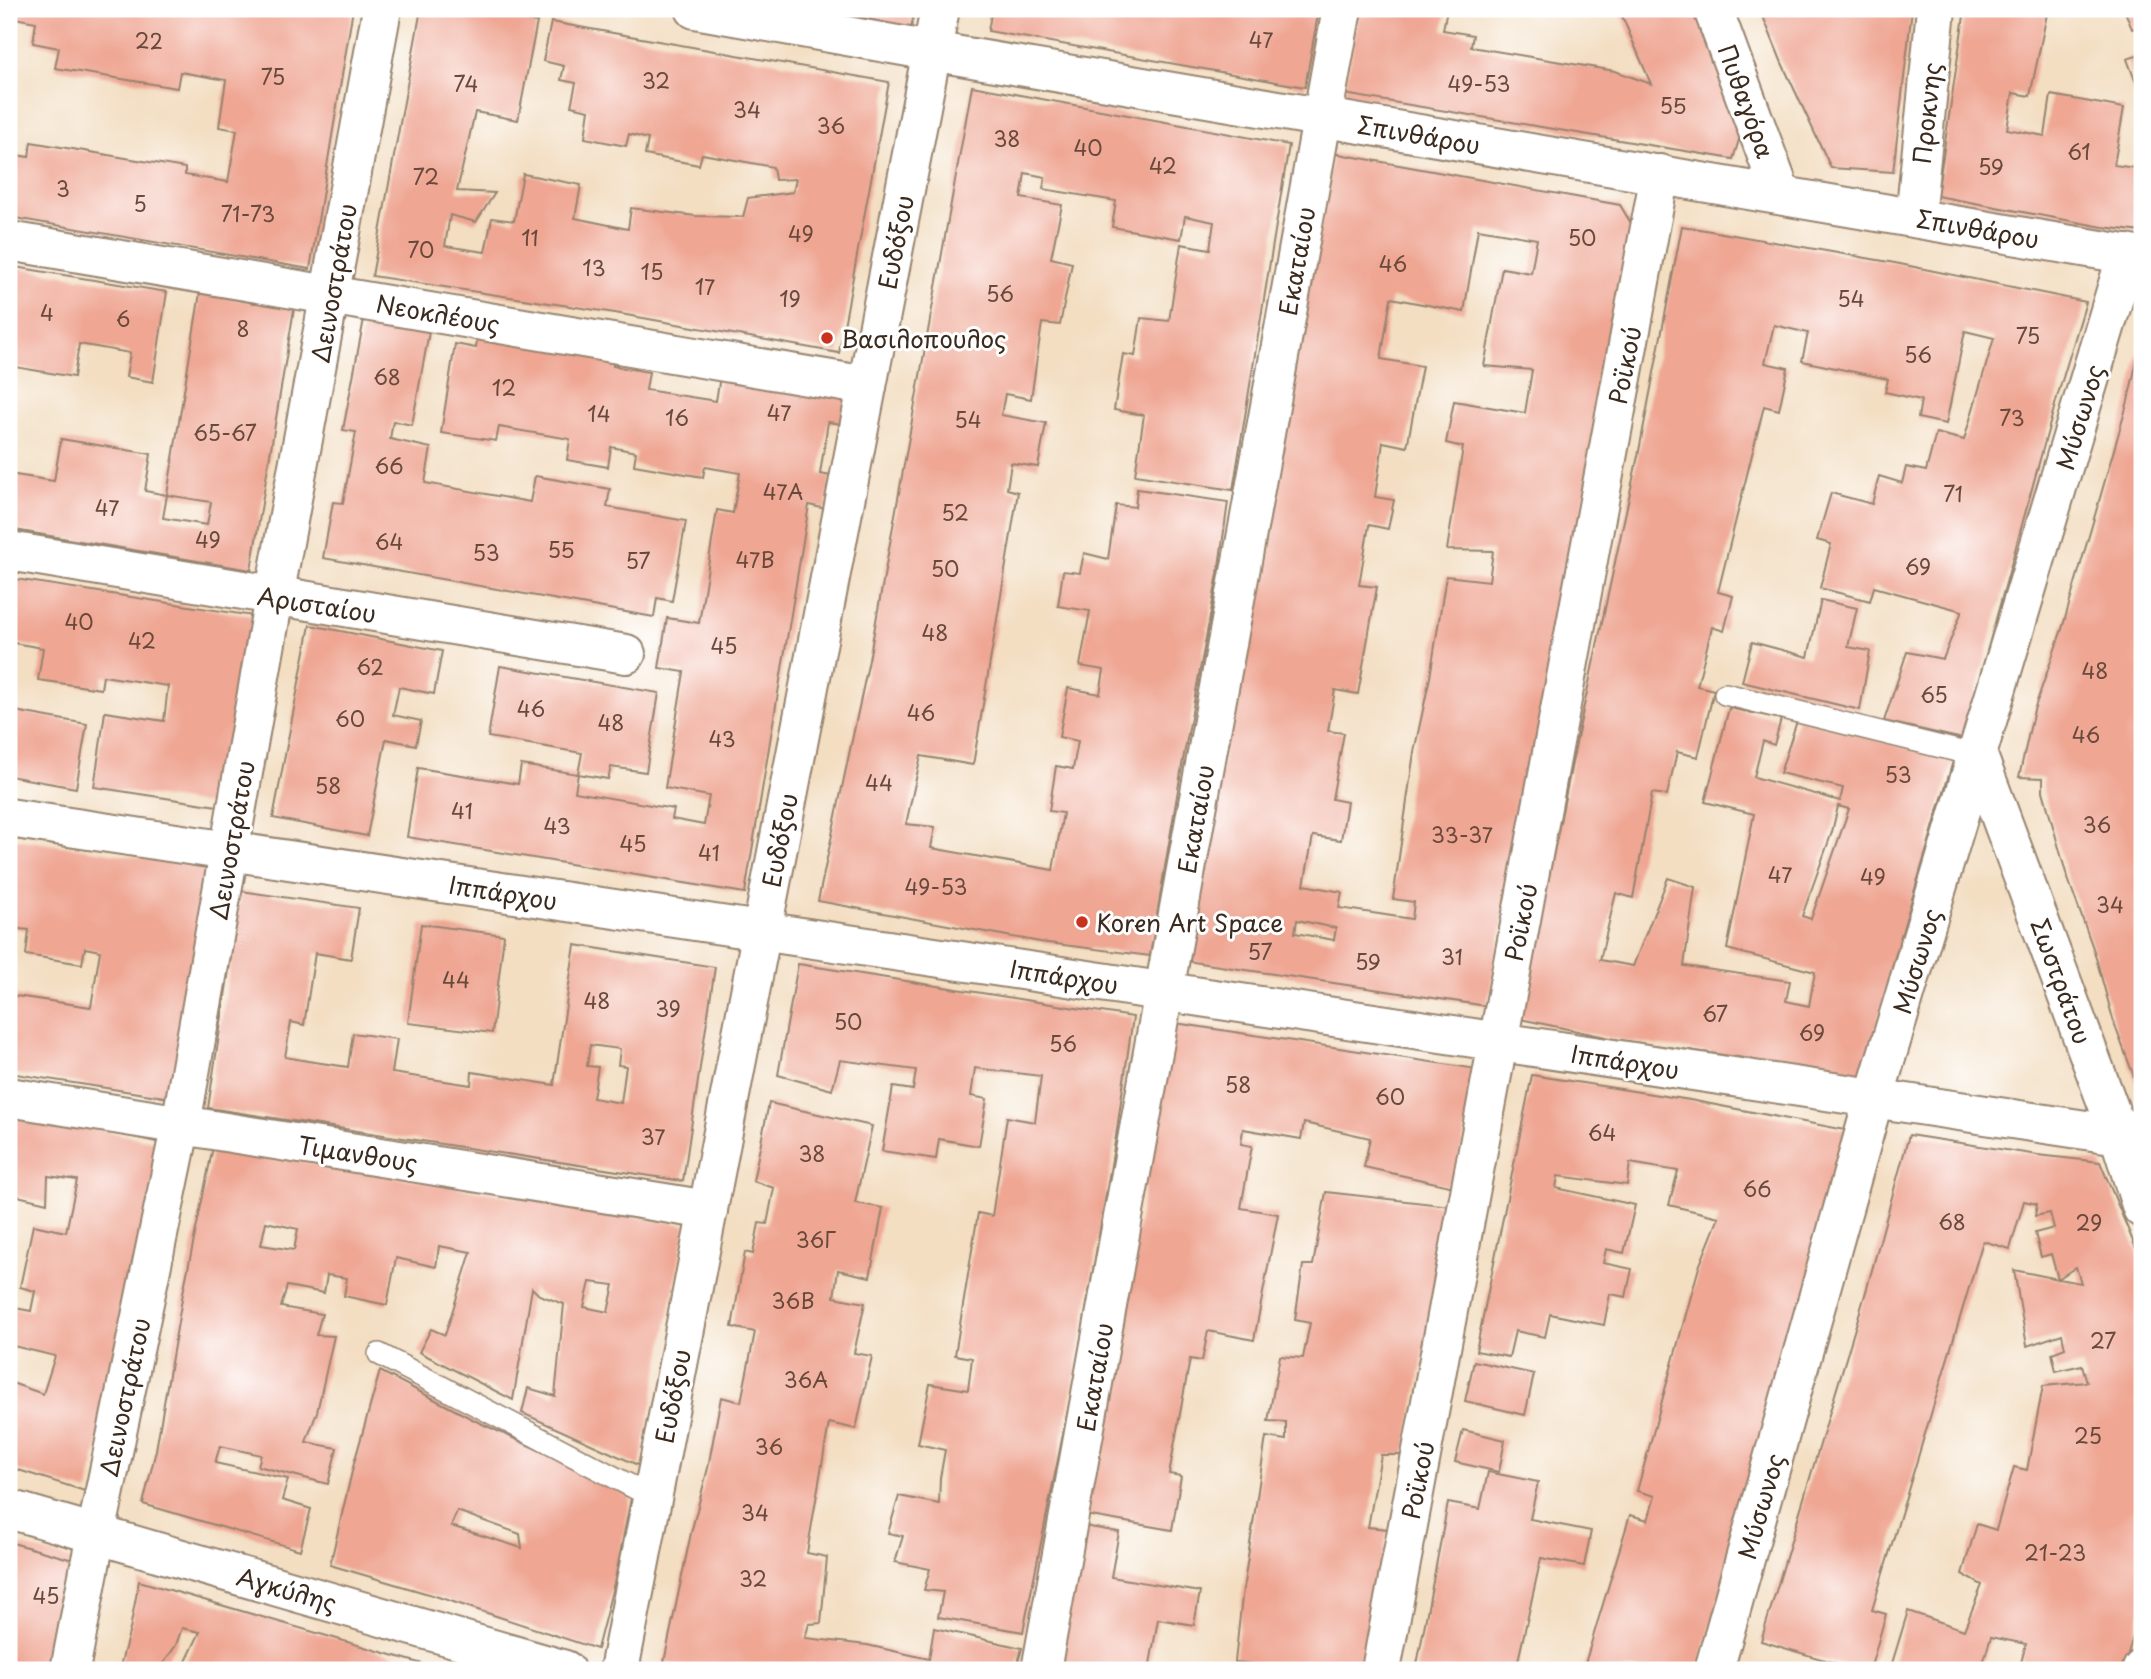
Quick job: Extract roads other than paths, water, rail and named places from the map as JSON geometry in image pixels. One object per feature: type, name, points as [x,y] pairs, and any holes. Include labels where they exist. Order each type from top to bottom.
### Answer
[{"type":"street","name":"Δεινοστράτου","points":[[71,1670],[96,1534],[181,1124],[382,9]]},
{"type":"street","name":"Σπινθάρου","points":[[695,9],[2135,255]]},
{"type":"street","name":"Ευδόξου","points":[[619,1670],[940,9]]},
{"type":"street","name":"Εκαταίου","points":[[1041,1670],[1342,9]]},
{"type":"street","name":"Πυθαγόρα","points":[[1713,9],[1781,194]]},
{"type":"street","name":"Προκνης","points":[[1916,218],[1937,9]]},
{"type":"street","name":"Ροϊκού","points":[[1381,1670],[1660,174]]},
{"type":"street","name":"Νεοκλέους","points":[[9,241],[867,386]]},
{"type":"street","name":"Μύσωνος","points":[[1714,1670],[1874,1098],[2135,255]]},
{"type":"street","name":"Αρισταίου","points":[[9,551],[626,654]]},
{"type":"street","name":"Σωστράτου","points":[[1978,755],[2131,1131],[2142,1208]]},
{"type":"street","name":"Ιππάρχου","points":[[9,817],[1874,1098],[2131,1131]]},
{"type":"street","name":"Τιμανθους","points":[[9,1097],[708,1210]]},
{"type":"street","name":"Αγκύλης","points":[[9,1509],[565,1670]]},
{"type":"lane","points":[[1725,694],[1978,755]]},
{"type":"lane","points":[[379,1354],[652,1497]]},
{"type":"place","name":"Βασιλοπουλος","points":[[827,338]]},
{"type":"place","name":"Koren Art Space","points":[[1082,922]]}]
